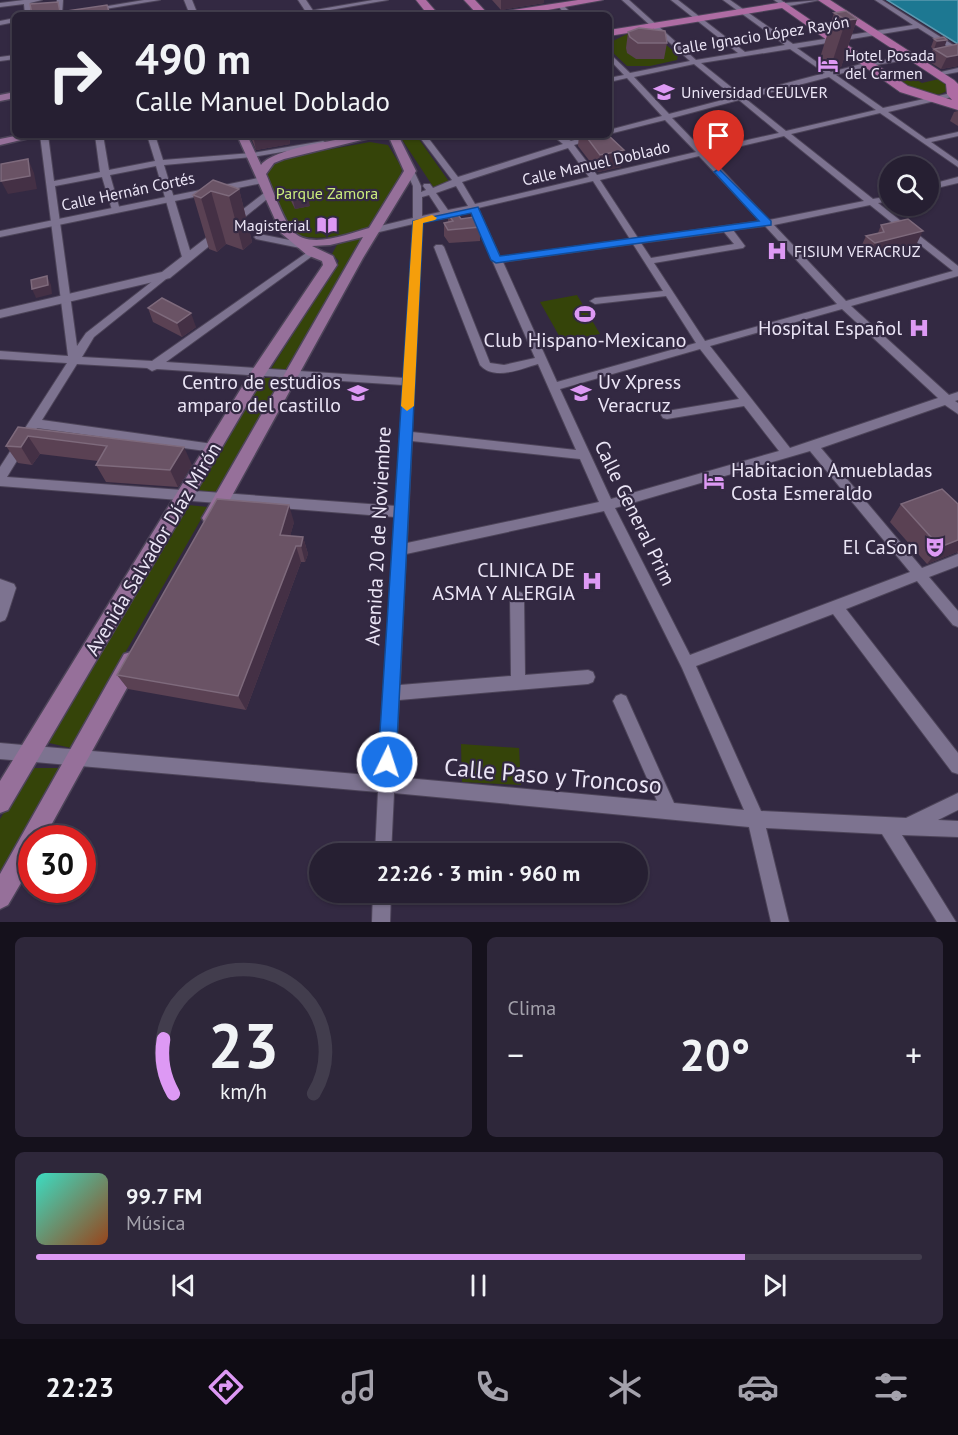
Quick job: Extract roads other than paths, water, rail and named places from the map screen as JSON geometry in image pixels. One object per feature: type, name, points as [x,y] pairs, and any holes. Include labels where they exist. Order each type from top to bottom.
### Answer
[{"type":"main road","points":[[421,0],[431,12]]},
{"type":"main road","points":[[469,0],[481,12]]},
{"type":"main road","points":[[520,12],[598,0]]},
{"type":"main road","points":[[612,32],[742,12],[781,3],[904,88],[932,99],[956,100],[953,85],[823,0]]},
{"type":"main road","points":[[0,142],[21,138]]},
{"type":"main road","points":[[244,138],[268,193],[305,244]]},
{"type":"main road","points":[[262,176],[270,161],[281,156],[363,138]]},
{"type":"main road","points":[[395,138],[413,174]]},
{"type":"main road","name":"Avenida Salvador Díaz Mirón","points":[[204,530],[375,230],[413,174]]},
{"type":"main road","name":"Calle Manuel Doblado","points":[[305,244],[375,230]]},
{"type":"main road","name":"Avenida Salvador Díaz Mirón","points":[[0,802],[258,373],[330,265],[328,259],[305,244]]},
{"type":"main road","name":"Avenida Salvador Díaz Mirón","points":[[40,825],[140,644]]},
{"type":"main road","name":"Avenida Salvador Díaz Mirón","points":[[0,897],[18,864]]},
{"type":"street","points":[[0,5],[39,0]]},
{"type":"street","points":[[81,11],[111,3],[157,0]]},
{"type":"street","points":[[319,12],[370,6],[385,0]]},
{"type":"street","points":[[625,0],[695,62],[958,272]]},
{"type":"street","points":[[674,0],[743,54]]},
{"type":"street","points":[[726,0],[828,75],[958,165]]},
{"type":"street","points":[[781,3],[817,0]]},
{"type":"street","points":[[878,0],[958,50]]},
{"type":"street","points":[[561,6],[567,12]]},
{"type":"street","name":"Calle Ignacio López Rayón","points":[[612,79],[695,62],[919,26]]},
{"type":"street","points":[[612,129],[668,117],[869,64],[958,50]]},
{"type":"street","points":[[612,59],[844,305],[953,398],[958,410]]},
{"type":"street","points":[[936,74],[958,70]]},
{"type":"street","name":"Calle Manuel Doblado","points":[[375,230],[474,209],[932,99]]},
{"type":"street","points":[[926,141],[958,134]]},
{"type":"street","points":[[44,138],[74,360]]},
{"type":"street","points":[[99,138],[105,174],[116,210]]},
{"type":"street","points":[[152,138],[187,257]]},
{"type":"street","name":"Calle General Prim","points":[[424,138],[457,181],[474,209],[607,505],[687,663],[756,819],[780,922]]},
{"type":"street","points":[[560,138],[568,144],[596,180],[702,344],[787,453]]},
{"type":"street","points":[[417,196],[589,138]]},
{"type":"street","points":[[51,184],[159,163],[252,155],[354,140]]},
{"type":"street","points":[[413,174],[423,182],[447,215]]},
{"type":"street","name":"Avenida 20 de Noviembre","points":[[383,843],[418,221],[413,174]]},
{"type":"street","name":"Calle Hernán Cortés","points":[[0,234],[169,199],[262,176]]},
{"type":"street","points":[[939,185],[958,180]]},
{"type":"street","points":[[268,193],[90,335],[0,479],[185,496],[403,512]]},
{"type":"street","points":[[496,260],[635,239],[767,223],[879,201]]},
{"type":"street","points":[[648,261],[740,246],[727,229]]},
{"type":"street","points":[[259,237],[305,244]]},
{"type":"street","points":[[152,367],[305,244]]},
{"type":"street","points":[[439,247],[485,365],[497,370],[541,360]]},
{"type":"street","points":[[553,387],[958,272]]},
{"type":"street","points":[[0,314],[166,275]]},
{"type":"street","points":[[595,301],[669,293]]},
{"type":"street","points":[[0,355],[152,367],[409,382]]},
{"type":"street","points":[[400,550],[607,505],[813,446],[953,398]]},
{"type":"street","points":[[667,415],[747,402]]},
{"type":"street","points":[[34,423],[213,448]]},
{"type":"street","points":[[405,436],[584,455]]},
{"type":"street","points":[[813,446],[958,621]]},
{"type":"street","points":[[687,663],[958,560]]},
{"type":"street","points":[[0,585],[9,588],[0,616]]},
{"type":"street","points":[[517,597],[518,683]]},
{"type":"street","points":[[836,607],[958,766]]},
{"type":"street","points":[[392,693],[588,677]]},
{"type":"street","points":[[621,700],[669,811]]},
{"type":"street","name":"Calle Paso y Troncoso","points":[[0,751],[756,819],[958,830]]},
{"type":"street","points":[[907,826],[958,801]]},
{"type":"street","points":[[886,825],[947,922]]},
{"type":"street","points":[[381,922],[382,903]]},
{"type":"water","points":[[887,0],[958,0],[958,44]]},
{"type":"place","name":"Hotel Posada del Carmen","points":[[828,64]]},
{"type":"place","name":"Universidad CEULVER","points":[[664,92]]},
{"type":"place","name":"Magisterial","points":[[327,225]]},
{"type":"place","name":"FISIUM VERACRUZ","points":[[777,251]]},
{"type":"place","name":"Club Hispano-Mexicano","points":[[585,314]]},
{"type":"place","name":"Hospital Español","points":[[919,328]]},
{"type":"place","name":"Centro de estudios amparo del castillo","points":[[358,393]]},
{"type":"place","name":"Uv Xpress Veracruz","points":[[581,393]]},
{"type":"place","name":"Habitacion Amuebladas Costa Esmeraldo","points":[[714,481]]},
{"type":"place","name":"El CaSon","points":[[935,547]]},
{"type":"place","name":"CLINICA DE ASMA Y ALERGIA","points":[[592,581]]},
{"type":"park label","name":"Parque Zamora","points":[[327,193]]}]
